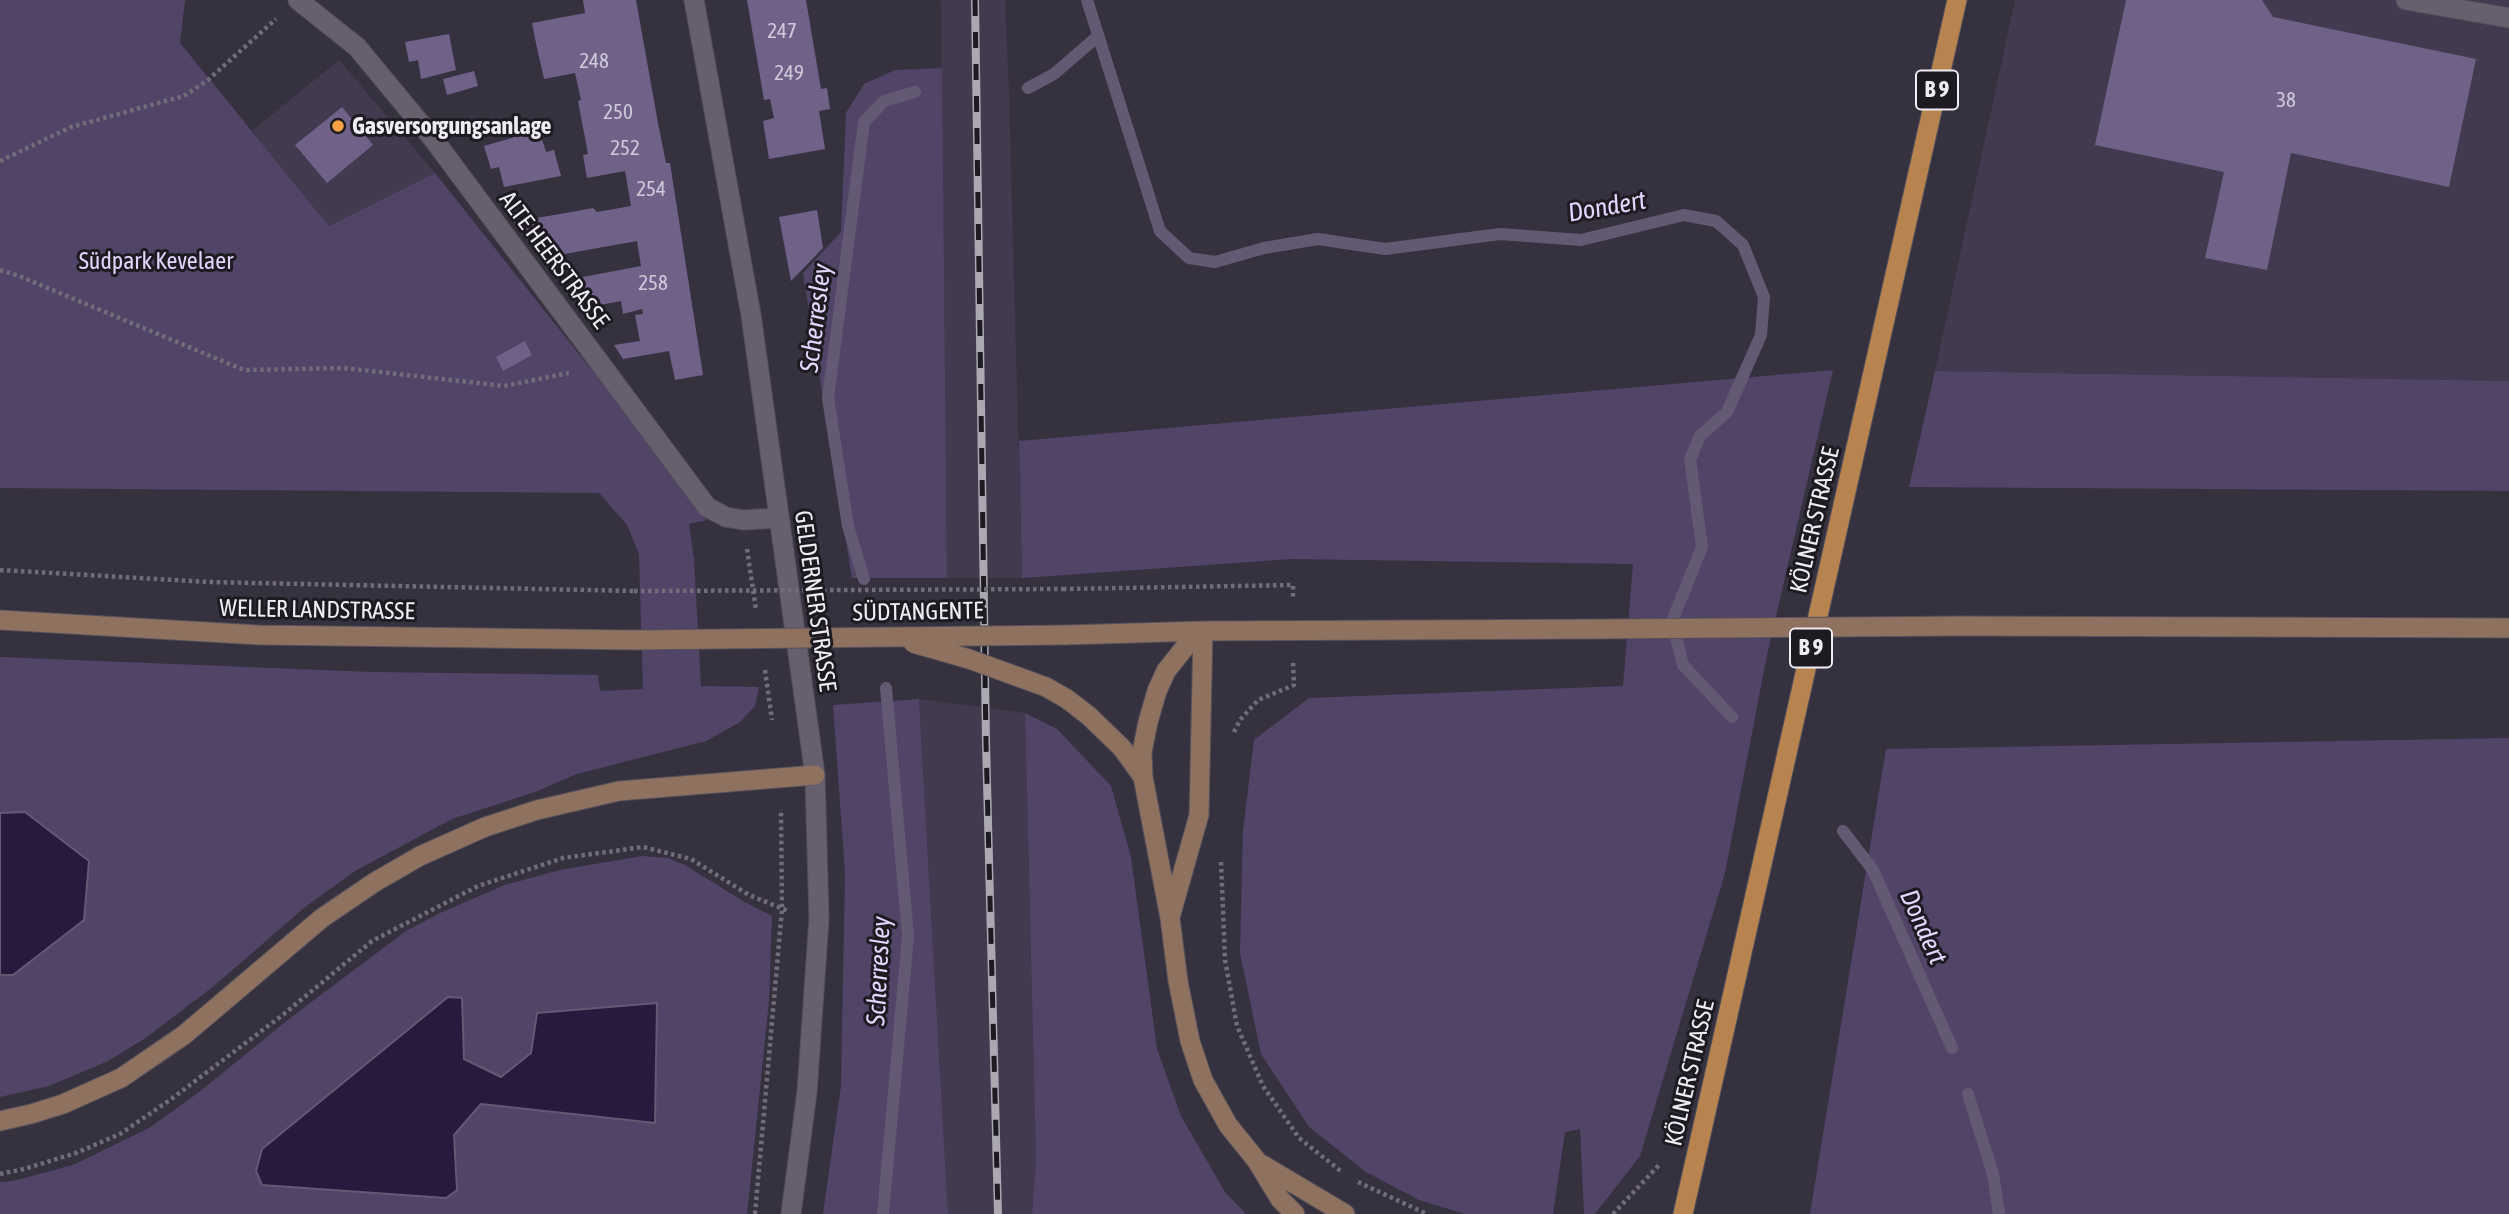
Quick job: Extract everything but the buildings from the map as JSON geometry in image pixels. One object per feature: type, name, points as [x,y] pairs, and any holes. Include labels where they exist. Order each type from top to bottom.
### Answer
[{"type":"main road","name":"KÖLNER STRASSE","points":[[1683,1214],[1957,0]]},
{"type":"main road","name":"WELLER LANDSTRASSE","points":[[0,620],[258,635],[634,640]]},
{"type":"main road","name":"SÜDTANGENTE","points":[[634,640],[1203,631],[1962,626],[2509,628]]},
{"type":"main road","points":[[1203,631],[1186,646],[1166,671],[1157,691],[1142,752],[1143,776],[1170,918],[1178,982],[1190,1041],[1203,1080],[1228,1125],[1257,1161],[1280,1199],[1295,1214]]},
{"type":"main road","points":[[1170,918],[1199,816],[1203,631]]},
{"type":"main road","points":[[891,637],[969,659],[1046,687],[1089,716],[1122,748],[1143,776]]},
{"type":"main road","points":[[0,1121],[63,1104],[121,1078],[184,1035],[322,918],[364,889],[420,856],[485,827],[537,810],[620,791],[815,775]]},
{"type":"main road","points":[[1257,1161],[1345,1214]]},
{"type":"street","name":"ALTE HEERSTRASSE","points":[[298,0],[357,47],[434,140],[707,507],[726,517],[743,520],[778,518]]},
{"type":"street","name":"GELDERNER STRASSE","points":[[694,0],[751,316],[815,775],[819,919],[807,1092],[792,1214]]},
{"type":"street","points":[[2406,0],[2509,18]]},
{"type":"path","points":[[0,161],[71,127],[184,96],[208,80],[278,18]]},
{"type":"path","points":[[0,270],[244,370],[344,368],[504,386],[602,367]]},
{"type":"path","points":[[743,520],[757,615]]},
{"type":"path","points":[[0,570],[209,582],[634,591],[1063,589],[1293,584],[1294,685],[1258,700],[1240,720],[1231,740]]},
{"type":"path","points":[[764,669],[772,723]]},
{"type":"path","points":[[755,1214],[782,909],[780,777]]},
{"type":"path","points":[[0,1174],[76,1153],[120,1134],[284,1014],[372,941],[478,886],[563,858],[643,848],[691,859],[749,895],[782,909]]},
{"type":"path","points":[[1221,860],[1225,960],[1237,1026],[1262,1086],[1299,1138],[1349,1177],[1427,1214]]},
{"type":"shaded area","points":[[941,0],[1005,0],[1022,578],[947,578]]},
{"type":"shaded area","points":[[2015,0],[2509,0],[2509,381],[1935,371]]},
{"type":"shaded area","points":[[339,60],[435,173],[329,226],[252,131]]},
{"type":"shaded area","points":[[919,699],[1025,713],[1036,1158],[1032,1214],[948,1214]]},
{"type":"shaded area","points":[[25,812],[89,861],[84,920],[13,975],[0,975],[0,813]]},
{"type":"shaded area","points":[[448,997],[462,998],[464,1059],[501,1077],[531,1053],[537,1013],[657,1003],[655,1123],[481,1104],[454,1135],[457,1190],[446,1198],[262,1185],[256,1171],[262,1149]]},
{"type":"green space","name":"Südpark Kevelaer","points":[[0,0],[185,0],[180,43],[329,226],[435,173],[707,520],[689,524],[694,559],[701,686],[759,687],[755,706],[740,722],[706,741],[577,774],[535,792],[452,819],[355,871],[305,907],[214,986],[144,1039],[108,1061],[49,1086],[0,1097],[0,657],[371,672],[598,675],[600,691],[643,689],[639,554],[627,525],[599,493],[0,488]]},
{"type":"green space","points":[[942,68],[947,578],[852,578],[803,273],[841,232],[846,113],[864,84],[895,70]]},
{"type":"green space","points":[[1833,370],[1767,655],[1725,873],[1640,1156],[1595,1214],[1584,1214],[1580,1129],[1565,1132],[1553,1214],[1465,1214],[1419,1200],[1366,1172],[1309,1127],[1261,1054],[1240,953],[1243,831],[1254,740],[1309,698],[1623,686],[1633,564],[1292,559],[1022,578],[1019,441]]},
{"type":"green space","points":[[1935,371],[2509,381],[2509,491],[1909,487]]},
{"type":"green space","points":[[919,699],[948,1214],[823,1214],[841,1086],[845,872],[833,705]]},
{"type":"green space","points":[[1025,713],[1057,729],[1111,786],[1131,857],[1157,1049],[1181,1116],[1225,1192],[1246,1214],[1032,1214],[1036,1158]]},
{"type":"green space","points":[[2509,738],[2509,1214],[1810,1214],[1886,749]]},
{"type":"green space","points":[[642,856],[668,858],[685,865],[772,916],[769,1001],[747,1214],[0,1214],[0,1182],[73,1165],[149,1128],[406,931],[505,885],[560,870]]},
{"type":"waterway","name":"Dondert","points":[[1087,0],[1160,231],[1189,258],[1215,262],[1264,248],[1318,239],[1385,249],[1500,234],[1581,240],[1684,215],[1716,221],[1743,245],[1764,297],[1761,335],[1727,412],[1700,436],[1690,459],[1702,547],[1672,621],[1683,665],[1732,717]]},
{"type":"waterway","name":"Scherresley","points":[[1028,88],[1054,74],[1098,36]]},
{"type":"waterway","name":"Scherresley","points":[[864,579],[848,526],[828,398],[864,122],[884,101],[915,92]]},
{"type":"waterway","name":"Scherresley","points":[[883,1214],[908,936],[886,688]]},
{"type":"waterway","name":"Dondert","points":[[1843,831],[1873,870],[1952,1048]]},
{"type":"waterway","name":"Dondert","points":[[1968,1094],[1993,1174],[1999,1214]]},
{"type":"railway","points":[[975,0],[986,742],[998,1214]]},
{"type":"place","name":"Gasversorgungsanlage","points":[[338,126]]}]
